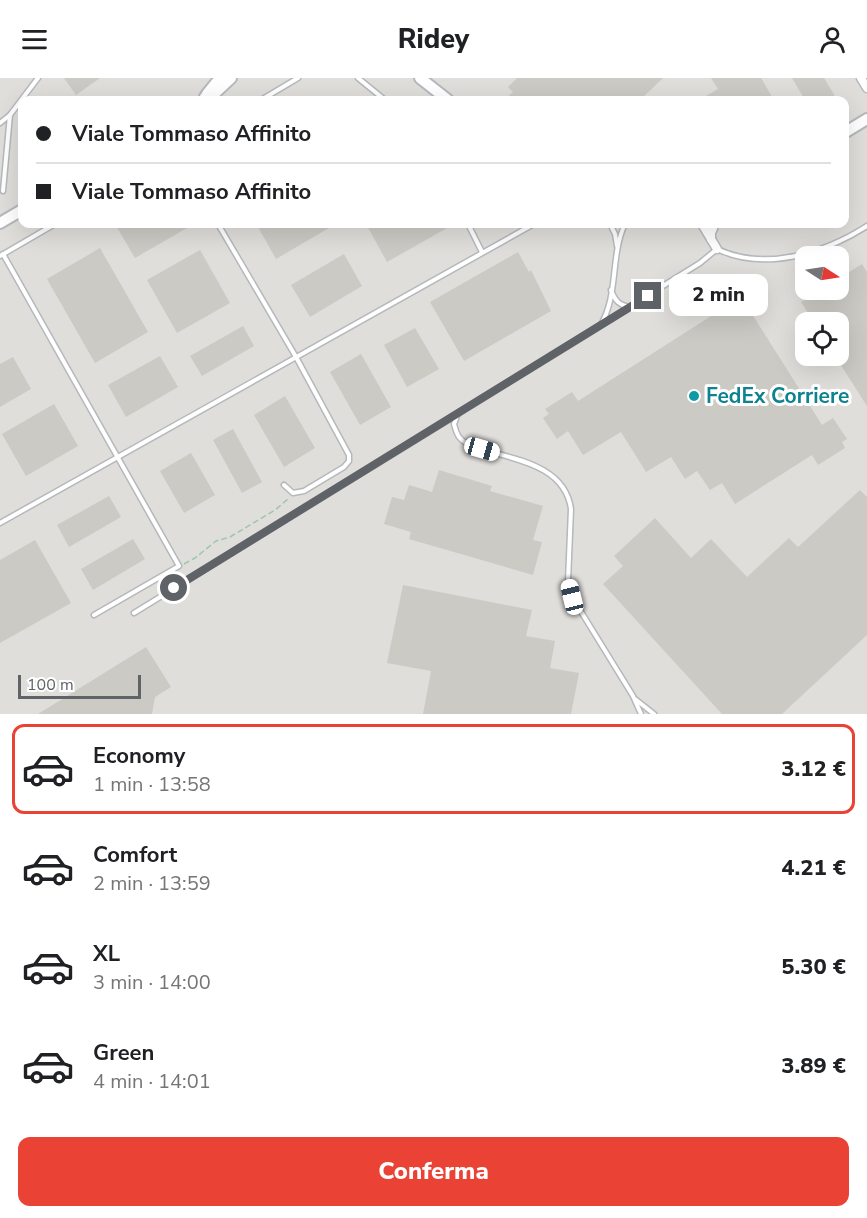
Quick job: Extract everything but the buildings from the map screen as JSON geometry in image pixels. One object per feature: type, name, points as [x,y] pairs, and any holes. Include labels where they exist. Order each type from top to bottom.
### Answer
[{"type":"street","points":[[205,96],[220,78]]},
{"type":"street","points":[[210,96],[231,78]]},
{"type":"street","points":[[420,78],[443,96]]},
{"type":"street","points":[[861,78],[867,88]]},
{"type":"street","points":[[849,130],[867,119]]},
{"type":"street","points":[[0,223],[18,212]]},
{"type":"street","points":[[704,228],[717,249]]},
{"type":"street","points":[[711,239],[713,228]]},
{"type":"lane","points":[[25,96],[38,78]]},
{"type":"lane","points":[[268,96],[298,78]]},
{"type":"lane","points":[[358,78],[380,96]]},
{"type":"lane","points":[[0,123],[10,116],[18,105]]},
{"type":"lane","points":[[3,191],[10,116]]},
{"type":"lane","points":[[134,613],[599,327],[700,263],[717,249],[763,260],[805,254],[846,239],[867,226]]},
{"type":"lane","points":[[48,228],[1,255],[178,566],[94,615]]},
{"type":"lane","points":[[220,228],[296,357],[349,455],[349,461],[344,467],[304,491],[293,493],[284,485]]},
{"type":"lane","points":[[470,228],[482,252]]},
{"type":"lane","points":[[0,523],[527,228]]},
{"type":"lane","points":[[612,228],[617,249]]},
{"type":"lane","points":[[599,327],[604,318],[611,290],[617,249],[624,228]]},
{"type":"lane","points":[[611,290],[614,299],[621,305],[630,307]]},
{"type":"lane","points":[[458,413],[454,424],[459,437],[469,445],[520,460],[541,469],[562,484],[569,498],[570,509],[568,580],[572,597],[633,696],[641,714]]},
{"type":"lane","points":[[633,696],[654,714]]},
{"type":"path","points":[[178,566],[195,558],[216,541],[230,537],[274,510],[293,493]]},
{"type":"shaded area","points":[[0,78],[867,78],[867,714],[0,714]]},
{"type":"place","name":"FedEx Corriere","points":[[694,396]]},
{"type":"route","points":[[174,588],[648,296]]}]
